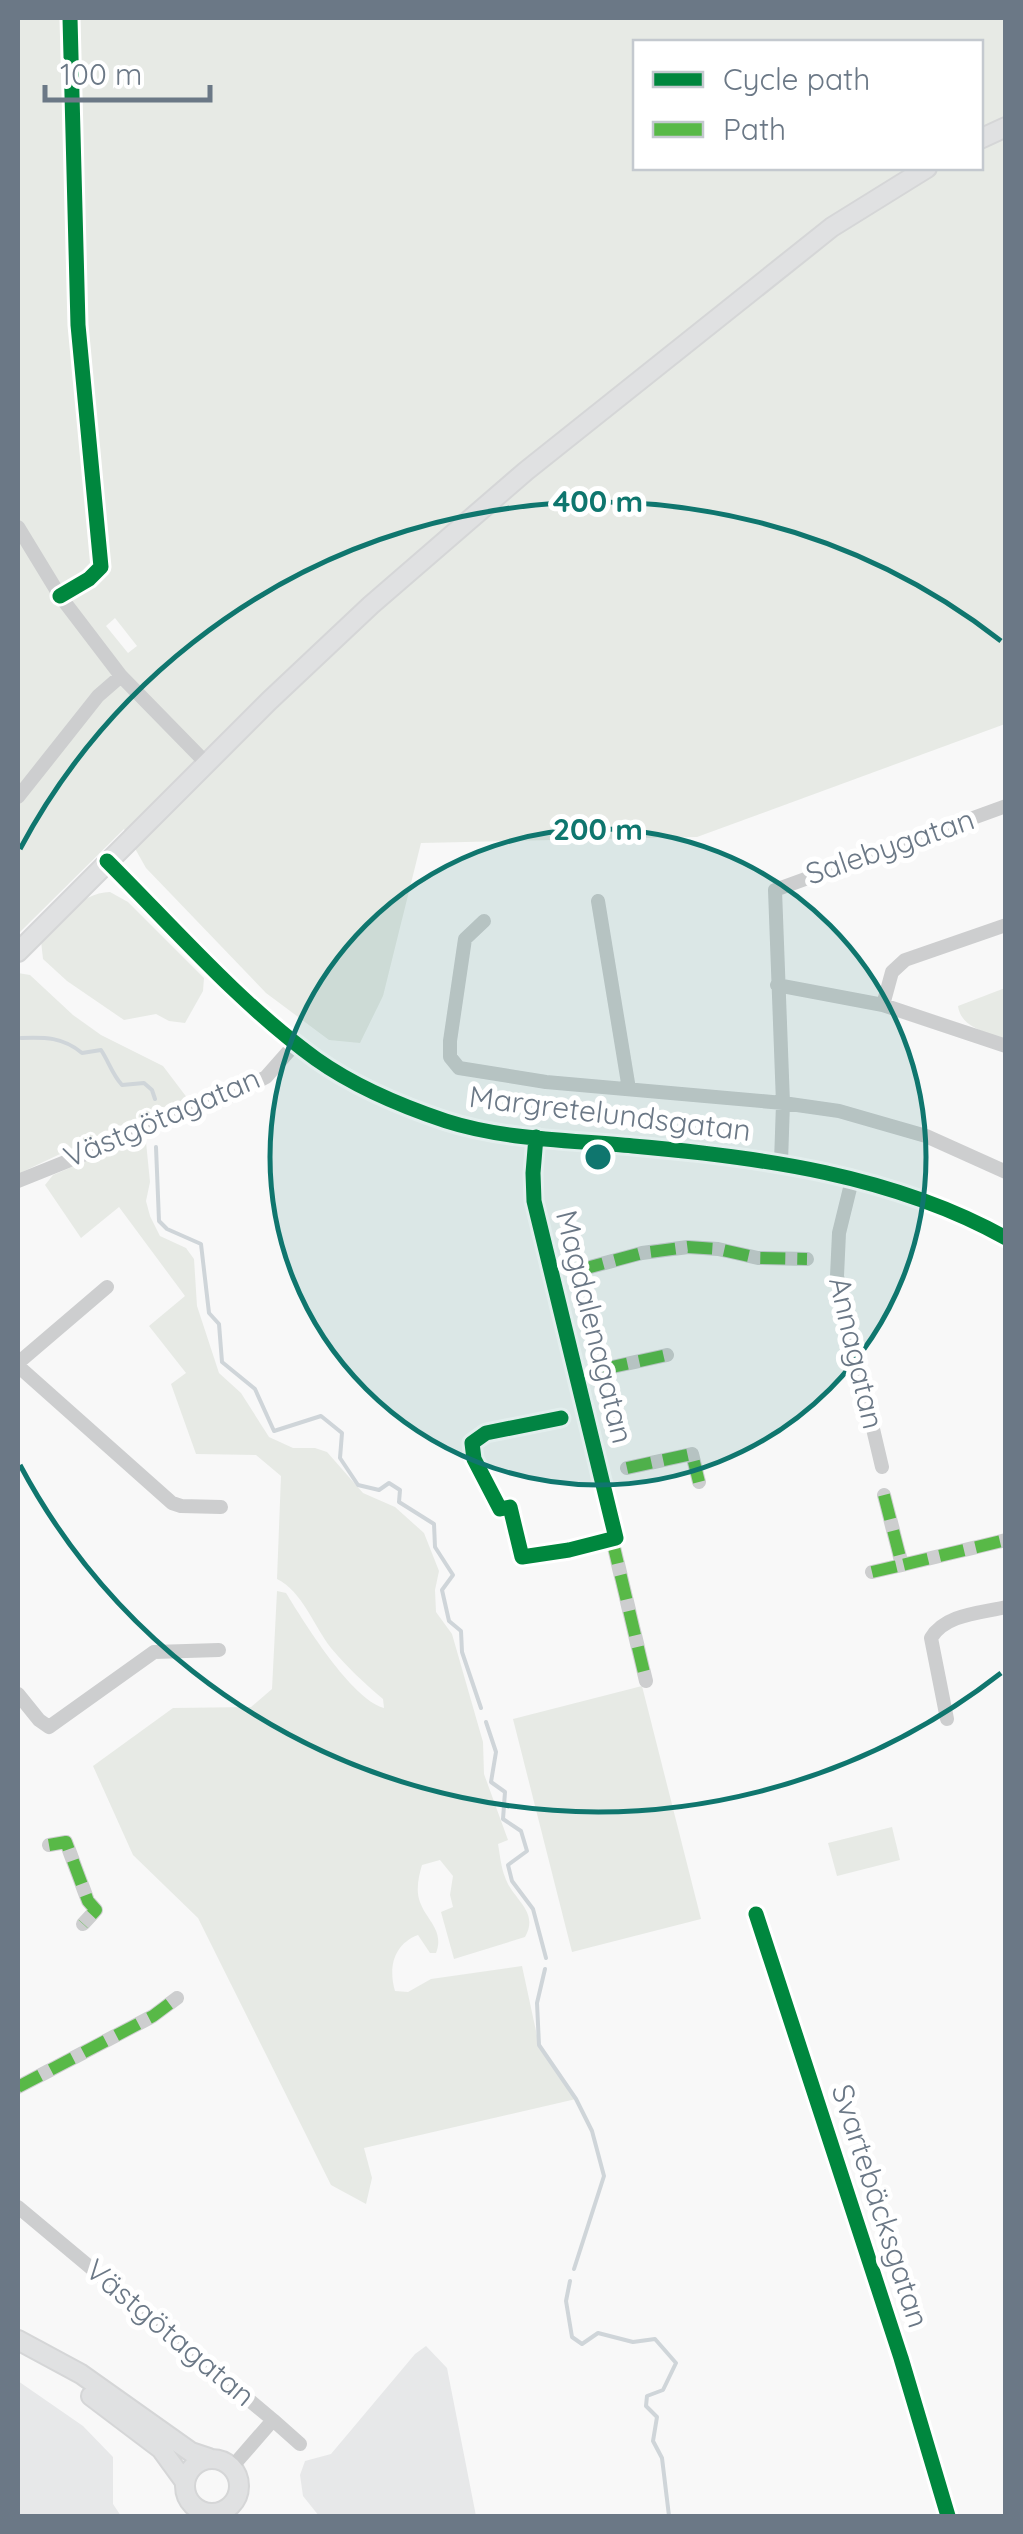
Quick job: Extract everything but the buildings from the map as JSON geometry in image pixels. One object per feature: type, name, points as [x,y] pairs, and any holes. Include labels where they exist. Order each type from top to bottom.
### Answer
[{"type":"main road","points":[[983,138],[1006,126]]},
{"type":"main road","points":[[18,952],[371,606],[526,472],[832,228],[924,170]]},
{"type":"main road","points":[[18,2340],[80,2374],[192,2452],[232,2467],[240,2484],[234,2502],[219,2512],[199,2510],[188,2499],[185,2482],[161,2449],[74,2384],[49,2360]]},
{"type":"main road","points":[[185,2482],[193,2466],[209,2458]]},
{"type":"main road","points":[[234,2502],[250,2516]]},
{"type":"street","points":[[60,596],[101,567],[78,326],[70,18]]},
{"type":"street","points":[[18,527],[60,596],[121,676],[207,764]]},
{"type":"street","points":[[18,797],[98,696],[121,676]]},
{"type":"street","name":"Salebygatan","points":[[777,985],[775,890],[1006,806]]},
{"type":"street","name":"Margretelundsgatan","points":[[108,861],[219,973],[296,1043],[338,1073],[422,1112],[472,1127],[536,1137],[781,1162],[944,1208],[1006,1238]]},
{"type":"street","points":[[598,900],[629,1089]]},
{"type":"street","points":[[484,921],[465,939],[450,1040],[450,1057],[458,1068],[546,1082],[839,1110],[926,1136],[1006,1172]]},
{"type":"street","points":[[883,1005],[892,972],[906,960],[1006,925]]},
{"type":"street","points":[[781,1162],[783,1102],[777,985],[883,1005],[1006,1046]]},
{"type":"street","name":"Västgötagatan","points":[[18,1180],[232,1094],[266,1077],[296,1043]]},
{"type":"street","name":"Magdalenagatan","points":[[536,1137],[534,1201],[646,1681]]},
{"type":"street","name":"Annagatan","points":[[852,1180],[839,1233],[836,1268],[882,1467]]},
{"type":"street","points":[[579,1270],[654,1250],[688,1247],[758,1258],[807,1259]]},
{"type":"street","points":[[108,1287],[18,1364],[172,1502],[221,1507]]},
{"type":"street","points":[[603,1369],[667,1354]]},
{"type":"street","points":[[561,1418],[486,1432],[472,1443],[474,1459],[500,1509],[510,1507],[522,1557],[569,1550],[614,1534]]},
{"type":"street","points":[[627,1468],[692,1454],[699,1482]]},
{"type":"street","points":[[884,1495],[902,1565]]},
{"type":"street","points":[[872,1572],[1006,1540]]},
{"type":"street","points":[[948,1719],[931,1638],[935,1630],[950,1620],[1006,1607]]},
{"type":"street","points":[[18,1694],[48,1727],[154,1652],[219,1650]]},
{"type":"street","points":[[50,1845],[66,1842],[88,1900],[96,1910],[83,1924]]},
{"type":"street","name":"Svartebäcksgatan","points":[[756,1914],[948,2516]]},
{"type":"street","points":[[18,2087],[153,2016],[178,1998]]},
{"type":"street","name":"Västgötagatan","points":[[18,2208],[273,2420],[232,2467]]},
{"type":"street","points":[[273,2420],[300,2444]]},
{"type":"shaded area","points":[[18,18],[1005,18],[1005,724],[697,837],[421,843],[383,996],[360,1043],[329,1040],[266,993],[146,868],[124,829],[18,934]],"holes":[[[115,618],[137,646],[128,653],[106,626]]]},
{"type":"shaded area","points":[[110,892],[128,902],[204,978],[203,991],[185,1023],[156,1014],[124,1020],[67,981],[43,959],[41,941],[63,917],[89,897]]},
{"type":"shaded area","points":[[18,973],[30,975],[101,1035],[163,1066],[188,1099],[18,1174]]},
{"type":"shaded area","points":[[1005,988],[1005,1040],[969,1024],[958,1006]]},
{"type":"shaded area","points":[[135,1140],[146,1142],[150,1182],[146,1201],[150,1216],[160,1236],[186,1248],[194,1259],[197,1306],[219,1373],[241,1393],[269,1437],[293,1448],[327,1452],[363,1493],[395,1507],[424,1533],[439,1571],[436,1612],[452,1634],[483,1742],[484,1774],[508,1840],[498,1844],[502,1869],[527,1912],[529,1928],[525,1937],[454,1959],[441,1912],[453,1907],[453,1876],[440,1860],[422,1865],[418,1895],[436,1931],[438,1945],[436,1953],[430,1953],[418,1935],[403,1944],[393,1965],[395,1991],[408,1992],[431,1979],[522,1966],[539,2045],[576,2099],[364,2148],[372,2178],[366,2204],[331,2185],[198,1918],[133,1855],[93,1766],[173,1708],[251,1707],[272,1689],[277,1591],[286,1593],[343,1675],[371,1702],[384,1708],[383,1699],[337,1655],[301,1600],[277,1579],[281,1476],[256,1455],[196,1454],[171,1384],[186,1373],[149,1326],[185,1296],[119,1207],[81,1238],[45,1185],[53,1175]]},
{"type":"shaded area","points":[[642,1686],[701,1919],[572,1952],[513,1719]]},
{"type":"shaded area","points":[[892,1827],[900,1860],[837,1876],[828,1843]]},
{"type":"shaded area","points":[[426,2346],[447,2368],[476,2516],[319,2516],[303,2496],[300,2475],[305,2461],[331,2454]]},
{"type":"shaded area","points":[[18,2381],[83,2426],[113,2457],[113,2504],[121,2516],[18,2516]]},
{"type":"waterway","points":[[21,1038],[53,1039],[82,1053],[101,1050],[122,1085],[144,1083],[155,1099]]},
{"type":"waterway","points":[[156,1147],[159,1221],[167,1229],[201,1244],[209,1313],[219,1324],[222,1362],[255,1389],[274,1431],[321,1416],[342,1433],[340,1458],[358,1485],[379,1490],[389,1483],[400,1490],[399,1502],[434,1524],[435,1547],[453,1575],[442,1590],[449,1621],[461,1631],[462,1652],[481,1708]]},
{"type":"waterway","points":[[486,1722],[496,1752],[491,1782],[505,1792],[503,1819],[521,1831],[527,1851],[508,1865],[512,1881],[533,1909],[546,1958]]},
{"type":"waterway","points":[[545,1969],[537,2003],[539,2045],[576,2099],[592,2131],[604,2176],[574,2269]]},
{"type":"waterway","points":[[570,2281],[566,2301],[572,2337],[582,2344],[598,2333],[633,2342],[655,2339],[676,2363],[663,2390],[647,2396],[646,2406],[657,2417],[653,2441],[662,2458],[669,2516]]},
{"type":"marked path","points":[[579,1270],[642,1253],[688,1247],[758,1258],[807,1259]]},
{"type":"marked path","points":[[603,1369],[667,1355]]},
{"type":"marked path","points":[[627,1468],[692,1454],[699,1482]]},
{"type":"marked path","points":[[884,1495],[902,1565],[1006,1540]]},
{"type":"marked path","points":[[612,1539],[646,1681]]},
{"type":"marked path","points":[[872,1572],[902,1565]]},
{"type":"marked path","points":[[49,1845],[66,1842],[88,1901],[96,1910],[83,1924]]},
{"type":"marked path","points":[[18,2087],[153,2016],[177,1998]]},
{"type":"cycle path","points":[[60,596],[101,567],[78,325],[70,18]]},
{"type":"cycle path","points":[[107,861],[260,1014],[331,1069],[395,1102],[446,1121],[492,1132],[729,1156],[825,1172],[918,1199],[1006,1238]]},
{"type":"cycle path","points":[[536,1137],[534,1201],[616,1538],[522,1557],[510,1507],[500,1509],[474,1459],[472,1443],[486,1433],[561,1418]]},
{"type":"cycle path","points":[[756,1914],[901,2358],[948,2516]]}]
